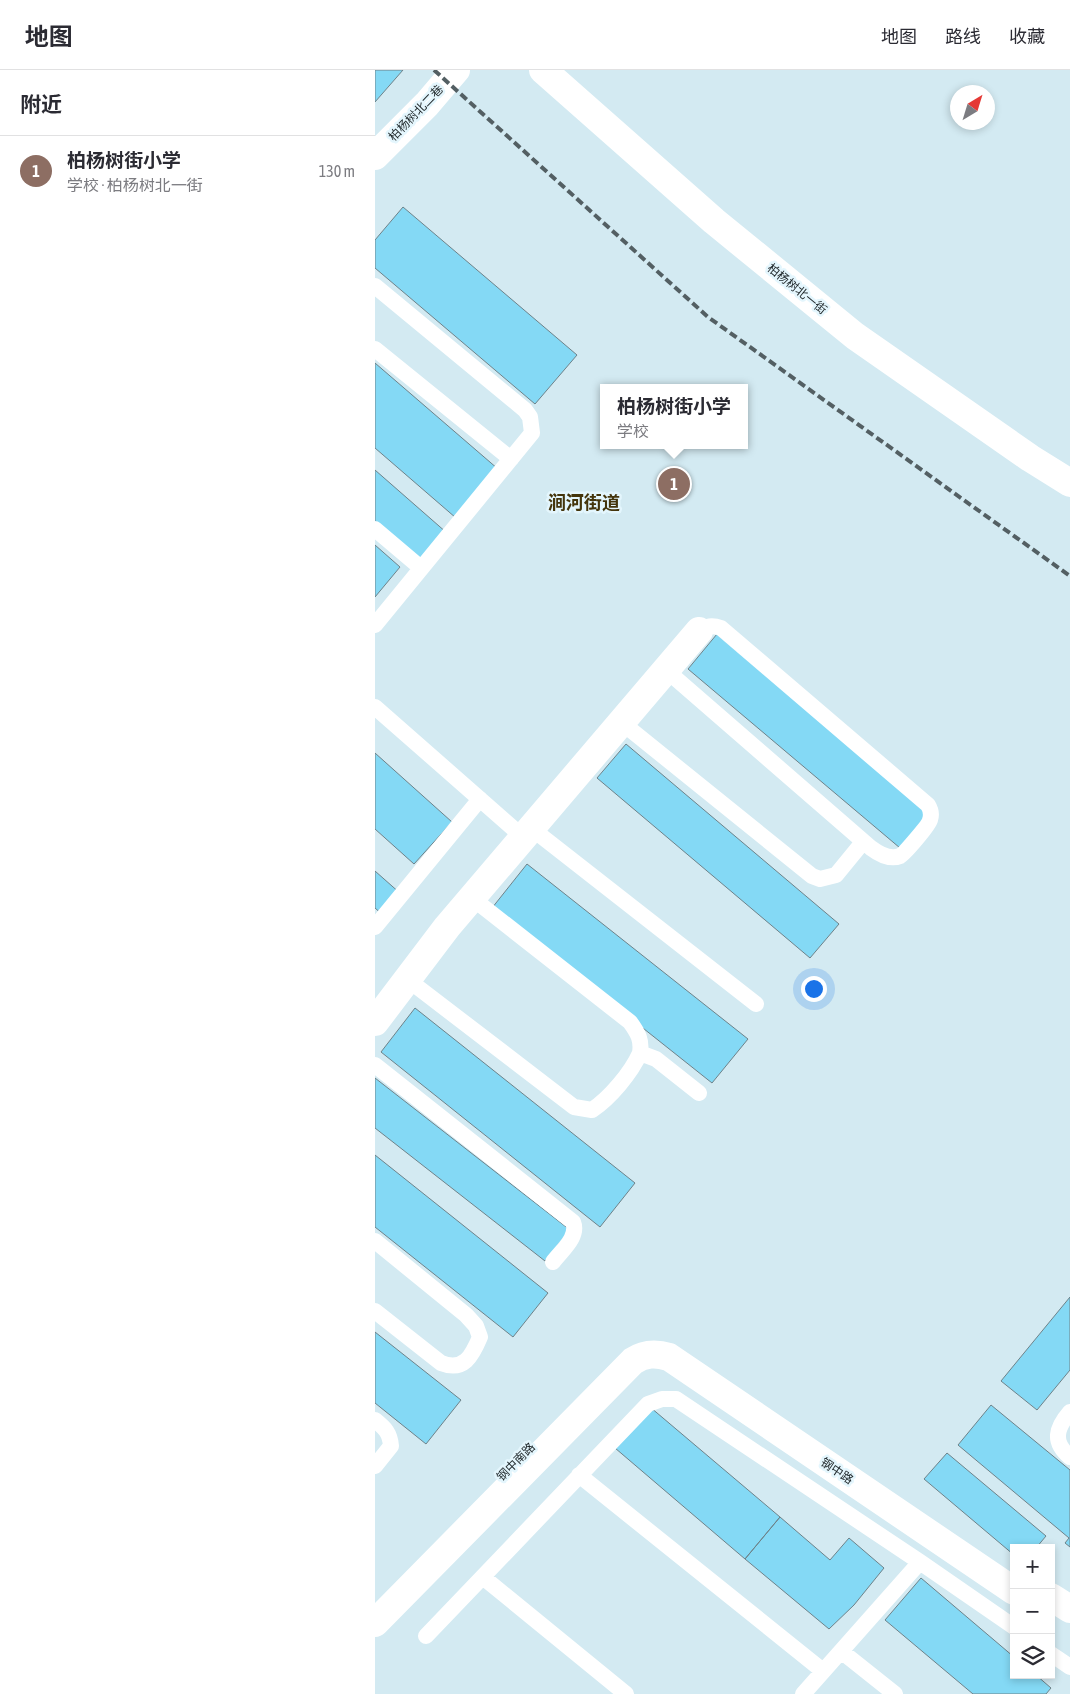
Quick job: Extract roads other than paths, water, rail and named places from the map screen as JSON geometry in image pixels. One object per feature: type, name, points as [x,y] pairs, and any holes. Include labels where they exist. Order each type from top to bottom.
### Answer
[{"type":"street","name":"柏杨树北二巷","points":[[422,100],[439,70]]},
{"type":"street","name":"柏杨树北二巷","points":[[377,143],[456,70]]},
{"type":"street","name":"柏杨树北一街","points":[[543,70],[714,221],[855,336],[1030,458],[1070,483]]},
{"type":"street","name":"柏杨树北一街","points":[[559,70],[722,211],[865,329],[1036,448],[1070,469]]},
{"type":"street","points":[[375,1022],[447,928],[699,631]]},
{"type":"street","name":"钢中南路","points":[[375,1604],[634,1343],[650,1336],[662,1345],[633,1361],[375,1623]]},
{"type":"street","name":"钢中路","points":[[1010,1568],[683,1343],[662,1345],[669,1357],[1011,1589]]},
{"type":"street","points":[[1055,1600],[1070,1610]]},
{"type":"street","points":[[1055,1620],[1070,1629]]},
{"type":"lane","points":[[375,286],[525,410],[530,417],[532,433],[433,551],[375,625]]},
{"type":"lane","points":[[375,349],[511,459]]},
{"type":"lane","points":[[375,528],[421,568]]},
{"type":"lane","points":[[666,670],[863,842],[879,854],[891,858],[901,856],[931,819],[931,811],[928,805],[721,628],[714,626],[706,627],[699,631]]},
{"type":"lane","points":[[375,706],[480,799],[756,1004]]},
{"type":"lane","points":[[621,722],[812,876],[820,879],[836,875],[863,842]]},
{"type":"lane","points":[[376,923],[480,799]]},
{"type":"lane","points":[[407,979],[574,1107],[592,1110],[604,1101],[635,1063],[641,1043],[639,1033],[630,1022],[472,898]]},
{"type":"lane","points":[[639,1053],[656,1059],[699,1093]]},
{"type":"lane","points":[[375,1065],[573,1222],[575,1226],[574,1234],[553,1262]]},
{"type":"lane","points":[[375,1241],[466,1315],[476,1326],[480,1338],[473,1353],[461,1365],[451,1367],[441,1363],[375,1311]]},
{"type":"lane","points":[[426,1636],[484,1578],[579,1475],[648,1404],[663,1399],[676,1399],[1010,1624]]},
{"type":"lane","points":[[1070,1412],[1059,1428],[1058,1440],[1062,1450],[1070,1457]]},
{"type":"lane","points":[[375,1420],[384,1427],[390,1436],[391,1446],[375,1466]]},
{"type":"lane","points":[[579,1475],[823,1671]]},
{"type":"lane","points":[[803,1694],[920,1562]]},
{"type":"lane","points":[[484,1578],[626,1694]]},
{"type":"lane","points":[[841,1651],[895,1694]]},
{"type":"lane","points":[[1055,1657],[1070,1667]]},
{"type":"railway","points":[[434,70],[708,317],[1070,576]]},
{"type":"place","name":"柏杨树街小学","points":[[674,484]]},
{"type":"district","name":"涧河街道","points":[[584,503]]}]
